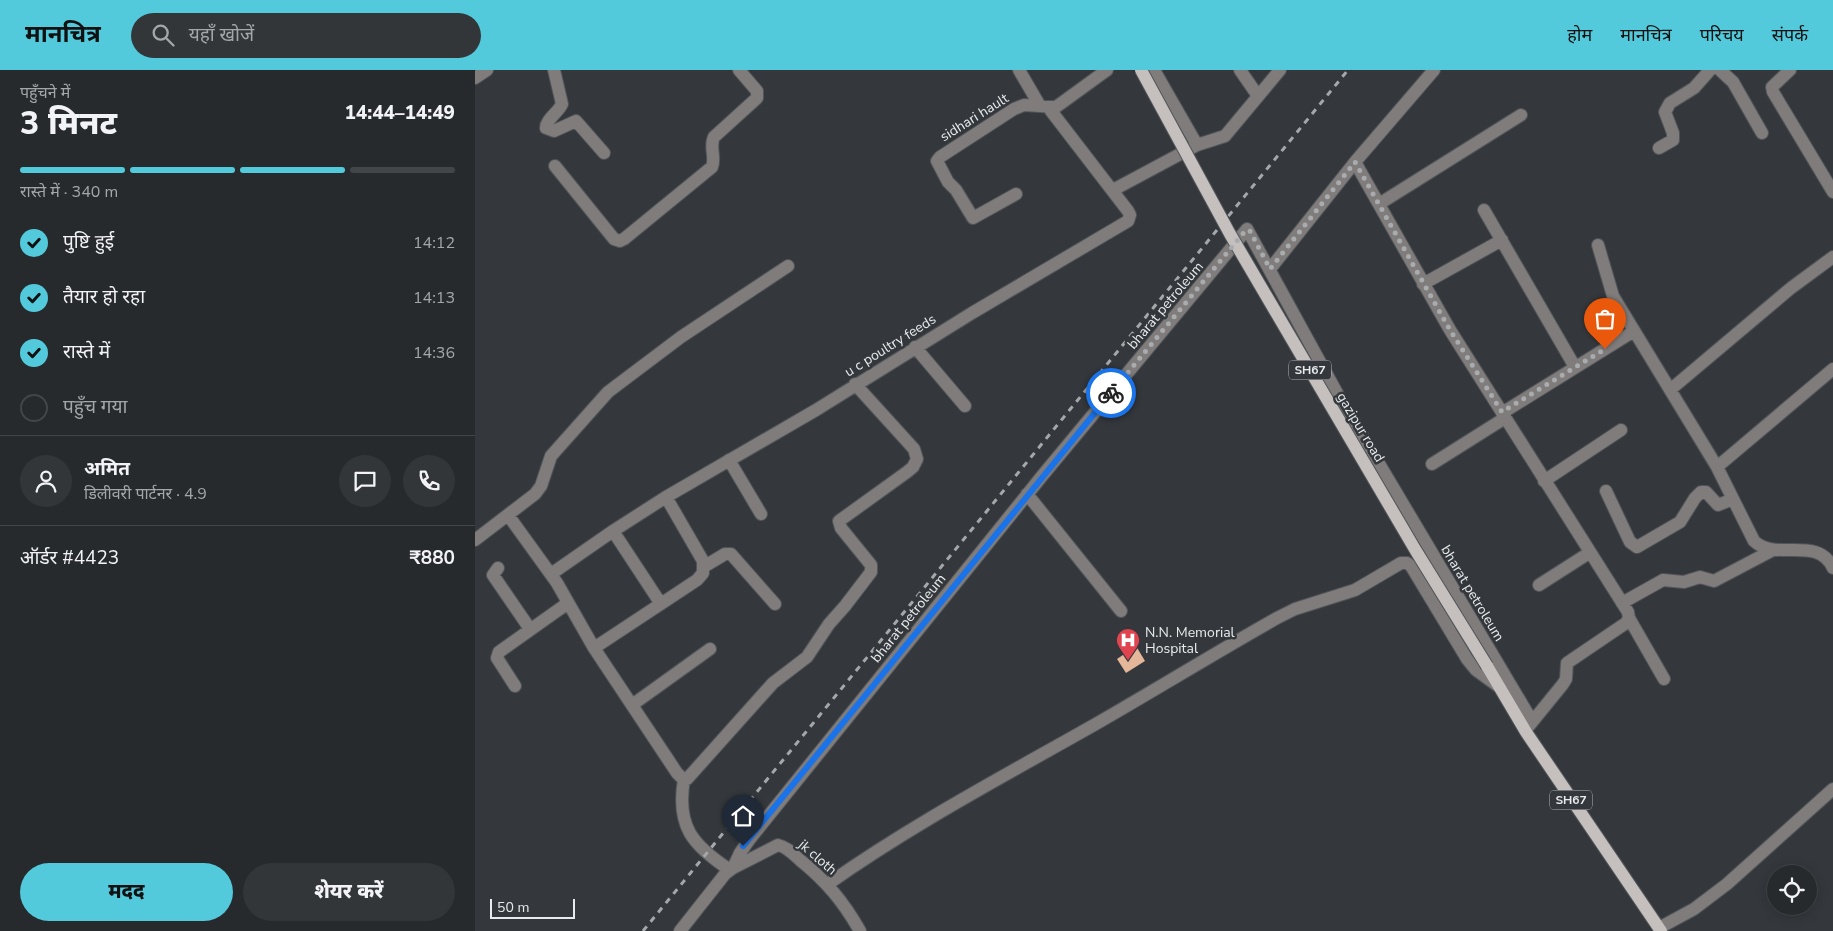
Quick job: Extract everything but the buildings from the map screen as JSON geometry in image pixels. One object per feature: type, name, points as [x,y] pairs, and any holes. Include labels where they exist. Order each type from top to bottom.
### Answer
[{"type":"main road","name":"gazipur road","points":[[1141,70],[1230,234],[1416,551],[1498,686]]},
{"type":"main road","name":"SH67","points":[[1498,686],[1529,726],[1660,929]]},
{"type":"street","points":[[475,78],[487,70]]},
{"type":"street","points":[[554,70],[562,104],[560,109],[547,123],[549,130],[576,121],[604,153]]},
{"type":"street","points":[[555,166],[614,239],[624,239],[712,167],[714,163],[712,141],[714,137],[757,98],[757,91],[739,70]]},
{"type":"street","name":"u c poultry feeds","points":[[551,574],[666,497],[815,410],[855,384],[1128,221],[1130,215],[1113,190],[1044,107],[1019,70]]},
{"type":"street","name":"sidhari hault","points":[[1016,194],[973,218],[956,190],[948,182],[937,161],[940,157],[1014,108],[1024,105],[1044,107],[1060,105],[1107,70]]},
{"type":"street","points":[[1153,70],[1197,145]]},
{"type":"street","points":[[1240,70],[1257,96]]},
{"type":"street","points":[[1113,190],[1197,145],[1225,136],[1280,70]]},
{"type":"street","points":[[1270,269],[1355,162],[1434,70]]},
{"type":"street","points":[[1659,148],[1673,140],[1673,133],[1665,112],[1666,107],[1694,88],[1710,70]]},
{"type":"street","points":[[1720,70],[1733,82],[1762,133]]},
{"type":"street","points":[[1790,70],[1772,87],[1773,92],[1833,192]]},
{"type":"street","points":[[1379,204],[1521,114]]},
{"type":"street","points":[[1355,162],[1423,284],[1544,481],[1628,612],[1629,618],[1664,679]]},
{"type":"street","points":[[1484,210],[1575,366]]},
{"type":"street","name":"bharat petroleum","points":[[731,869],[739,853],[749,840],[1027,494],[1247,230],[1250,231],[1337,393],[1529,726]]},
{"type":"street","points":[[1423,284],[1502,240]]},
{"type":"street","points":[[1598,245],[1605,263],[1610,289],[1717,467],[1754,541],[1765,549],[1816,552],[1828,560],[1833,568]]},
{"type":"street","points":[[1670,390],[1785,293],[1833,257]]},
{"type":"street","points":[[475,540],[535,494],[541,486],[551,456],[608,392],[681,337],[788,266]]},
{"type":"street","points":[[1432,464],[1575,366],[1634,331]]},
{"type":"street","points":[[915,348],[965,406]]},
{"type":"street","points":[[1717,467],[1833,369]]},
{"type":"street","points":[[683,779],[691,776],[773,683],[807,658],[829,624],[871,572],[871,565],[841,528],[839,521],[907,472],[917,458],[914,450],[855,384]]},
{"type":"street","points":[[1544,481],[1621,430]]},
{"type":"street","points":[[729,460],[761,514]]},
{"type":"street","points":[[1606,491],[1630,542],[1637,546],[1680,522],[1701,492],[1706,492],[1718,505],[1733,499]]},
{"type":"street","points":[[1027,494],[1121,611]]},
{"type":"street","points":[[666,497],[705,566]]},
{"type":"street","points":[[508,515],[551,574],[594,648],[677,773],[683,779],[681,807],[690,834],[704,852],[731,869]]},
{"type":"street","points":[[613,531],[661,604]]},
{"type":"street","points":[[1622,603],[1663,580],[1686,581],[1700,578],[1714,582],[1773,550]]},
{"type":"street","points":[[1539,585],[1589,553]]},
{"type":"street","points":[[594,648],[697,580],[703,573],[705,566],[725,554],[731,554],[775,604]]},
{"type":"street","points":[[828,884],[878,848],[939,810],[1095,724],[1277,618],[1295,609],[1355,590],[1401,563],[1407,563],[1411,566],[1472,666],[1498,686]]},
{"type":"street","points":[[498,568],[493,576],[530,629]]},
{"type":"street","points":[[515,686],[497,655],[501,649],[568,603]]},
{"type":"street","points":[[1529,726],[1563,684],[1566,679],[1566,665],[1569,661],[1623,625],[1629,618]]},
{"type":"street","points":[[632,705],[710,649]]},
{"type":"street","points":[[1660,929],[1694,909],[1727,884],[1833,789]]},
{"type":"street","name":"jk cloth","points":[[680,931],[731,869],[778,845],[788,850],[828,884],[860,931]]},
{"type":"railway","points":[[643,931],[1348,70]]},
{"type":"way so far","points":[[1111,393],[1246,230],[1250,231],[1270,269],[1355,162],[1450,330],[1502,412],[1605,349]]},
{"type":"place","name":"N.N. Memorial Hospital","points":[[1128,661]]},
{"type":"route","points":[[743,846],[1111,393]]}]
